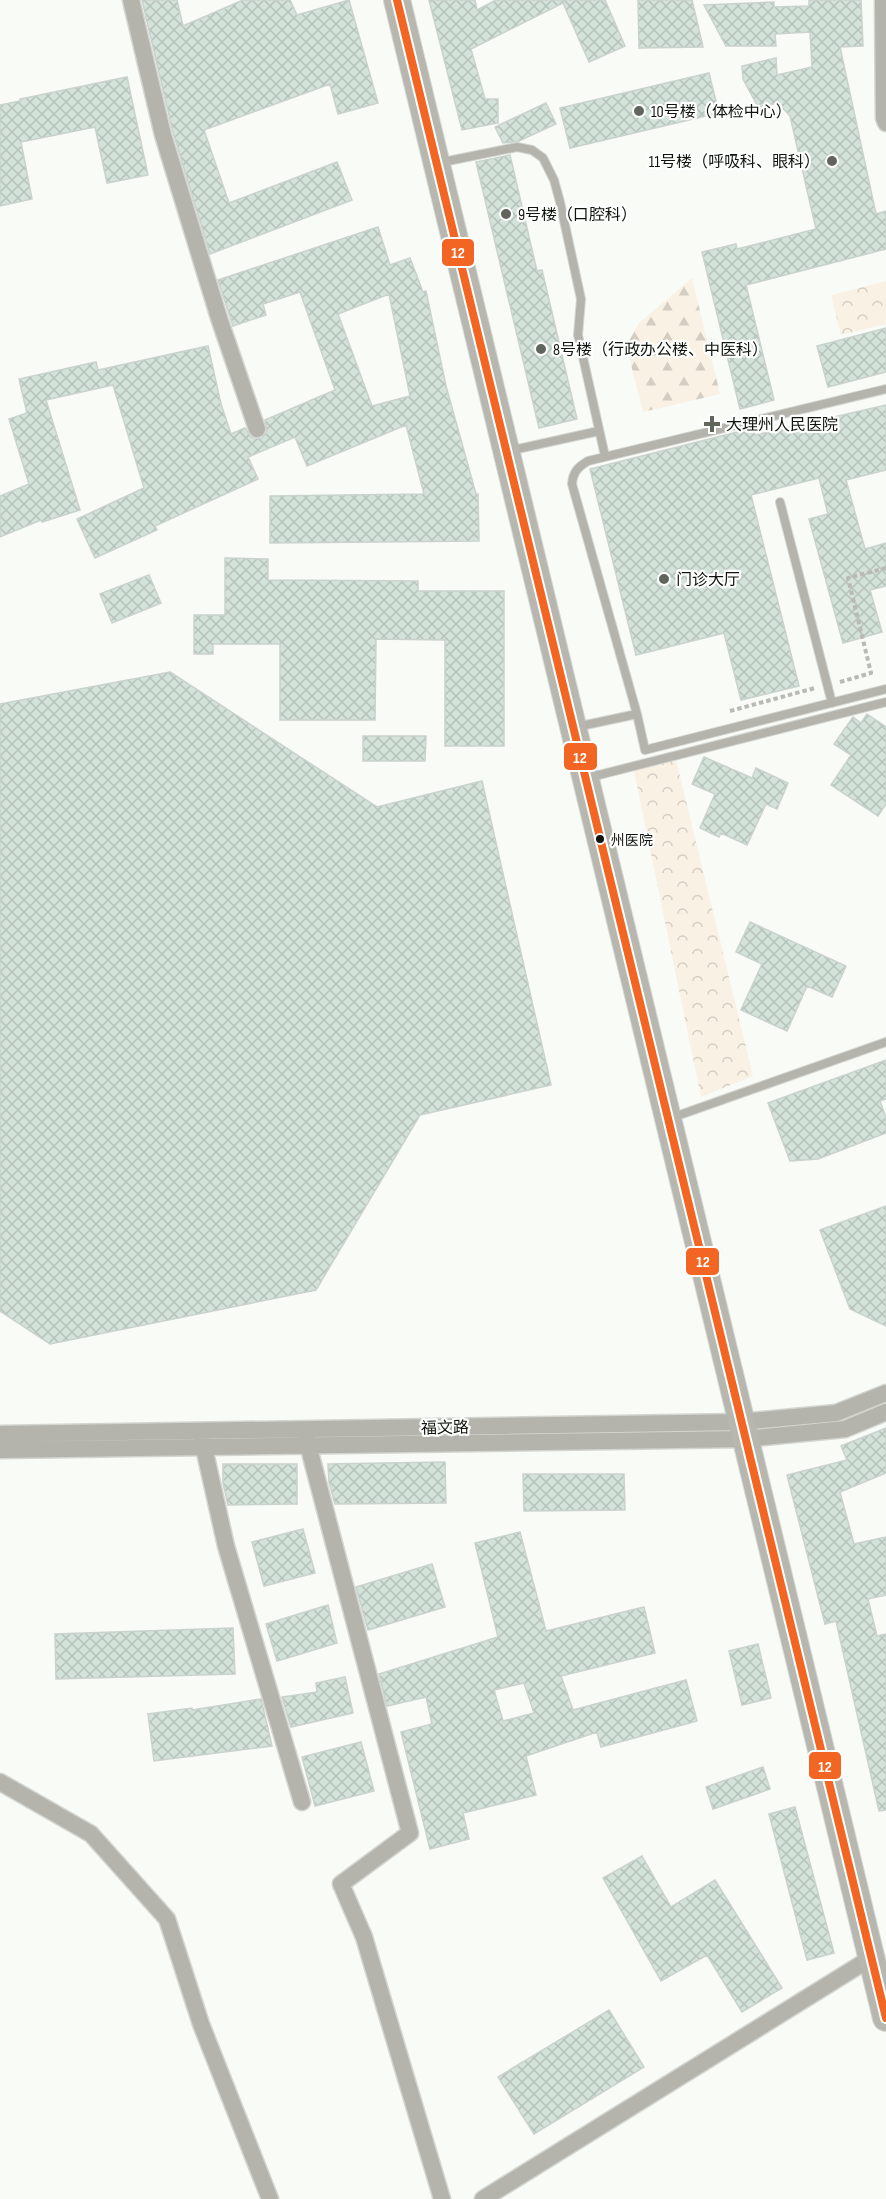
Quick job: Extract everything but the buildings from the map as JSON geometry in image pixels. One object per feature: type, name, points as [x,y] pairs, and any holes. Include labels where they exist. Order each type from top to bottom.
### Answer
[{"type":"main road","points":[[397,0],[886,2018]]},
{"type":"street","points":[[131,0],[163,135],[219,318],[257,429]]},
{"type":"street","points":[[884,0],[884,118],[886,123]]},
{"type":"street","name":"福文路","points":[[743,1430],[836,1413],[886,1394]]},
{"type":"street","name":"福文路","points":[[0,1450],[202,1440],[844,1429],[886,1412]]},
{"type":"street","name":"福文路","points":[[0,1434],[202,1440]]},
{"type":"street","points":[[306,1438],[410,1833],[341,1884],[364,1937],[442,2199]]},
{"type":"street","points":[[202,1440],[226,1546],[302,1802]]},
{"type":"street","points":[[0,1782],[91,1834],[167,1919],[201,2024],[270,2199]]},
{"type":"street","points":[[483,2199],[871,1958]]},
{"type":"lane","points":[[437,163],[517,147],[532,150],[543,158],[554,180],[581,299],[578,335],[605,456]]},
{"type":"lane","points":[[886,389],[605,456],[588,461],[579,467],[573,476],[573,484],[645,750],[886,689]]},
{"type":"lane","points":[[506,452],[599,431]]},
{"type":"lane","points":[[780,502],[832,702]]},
{"type":"lane","points":[[586,779],[886,702]]},
{"type":"lane","points":[[573,728],[637,714]]},
{"type":"lane","points":[[668,1119],[886,1042]]},
{"type":"path","points":[[863,638],[848,578],[886,567]]},
{"type":"green space","points":[[692,278],[720,394],[643,412],[626,345],[639,323]]},
{"type":"green space","points":[[886,281],[886,324],[841,335],[831,295]]},
{"type":"green space","points":[[676,760],[753,1076],[701,1097],[634,771]]},
{"type":"transit line","name":"12","points":[[397,0],[886,2018]]},
{"type":"place","name":"10号楼（体检中心）","points":[[639,111]]},
{"type":"place","name":"11号楼（呼吸科、眼科）","points":[[832,161]]},
{"type":"place","name":"9号楼（口腔科）","points":[[506,214]]},
{"type":"place","name":"8号楼（行政办公楼、中医科）","points":[[541,349]]},
{"type":"place","name":"大理州人民医院","points":[[712,424]]},
{"type":"place","name":"门诊大厅","points":[[664,579]]},
{"type":"place","name":"州医院","points":[[600,839]]}]
